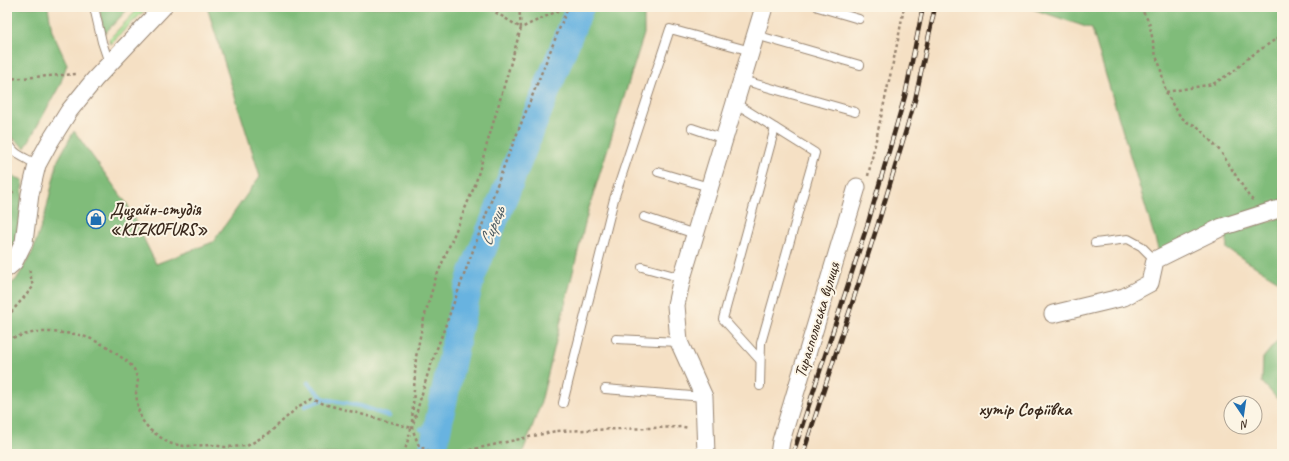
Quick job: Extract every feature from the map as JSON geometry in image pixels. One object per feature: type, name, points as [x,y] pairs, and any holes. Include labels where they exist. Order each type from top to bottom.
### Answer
[{"type":"street","points":[[706,454],[704,397],[679,342],[676,305],[682,278],[764,7]]},
{"type":"street","points":[[7,268],[14,262],[24,242],[30,194],[37,165],[69,111],[157,9]]},
{"type":"street","name":"Тираспольська вулиця","points":[[779,454],[781,441],[857,187]]},
{"type":"street","points":[[1053,314],[1124,297],[1150,283],[1155,260],[1222,227],[1275,210]]},
{"type":"lane","points":[[94,7],[102,42],[109,63]]},
{"type":"lane","points":[[818,7],[859,19]]},
{"type":"lane","points":[[563,403],[614,199],[670,29],[751,51]]},
{"type":"lane","points":[[756,35],[860,65]]},
{"type":"lane","points":[[742,80],[855,112]]},
{"type":"lane","points":[[735,103],[815,153],[761,343],[760,386]]},
{"type":"lane","points":[[692,128],[724,138]]},
{"type":"lane","points":[[760,360],[723,319],[775,128]]},
{"type":"lane","points":[[7,138],[9,146],[21,158],[28,159],[37,165]]},
{"type":"lane","points":[[658,172],[709,187]]},
{"type":"lane","points":[[644,217],[695,234]]},
{"type":"lane","points":[[1095,243],[1128,239],[1141,246],[1155,260]]},
{"type":"lane","points":[[642,268],[682,278]]},
{"type":"lane","points":[[616,339],[679,342]]},
{"type":"lane","points":[[605,389],[704,397]]},
{"type":"path","points":[[487,7],[521,28]]},
{"type":"path","points":[[435,454],[419,446],[412,428],[416,357],[423,322],[435,280],[475,185],[521,28],[519,7]]},
{"type":"path","points":[[521,28],[567,7]]},
{"type":"path","points":[[404,454],[428,373],[504,166],[567,7]]},
{"type":"path","points":[[1140,7],[1149,22],[1153,46],[1162,70],[1166,92],[1175,109],[1181,117],[1197,126],[1221,152],[1250,198],[1275,210]]},
{"type":"path","points":[[1166,92],[1213,84],[1234,71],[1248,58],[1282,35]]},
{"type":"path","points":[[7,79],[76,74]]},
{"type":"path","points":[[7,317],[33,287],[24,242]]},
{"type":"path","points":[[7,340],[36,332],[51,332],[76,334],[106,346],[129,363],[134,369],[138,380],[136,393],[138,409],[142,420],[150,430],[172,444],[184,446],[247,446],[268,434],[299,406],[312,399],[324,404],[412,428]]},
{"type":"path","points":[[452,454],[556,431],[690,428]]},
{"type":"green space","points":[[7,7],[48,7],[52,31],[67,64],[60,85],[25,148],[9,135],[7,116]]},
{"type":"green space","points":[[99,7],[130,7],[104,34]]},
{"type":"green space","points":[[140,7],[148,7],[110,44],[109,39]]},
{"type":"green space","points":[[207,7],[644,7],[644,34],[588,211],[540,406],[522,454],[7,454],[7,287],[16,280],[32,253],[45,215],[58,160],[74,131],[127,204],[156,264],[213,242],[260,176]]},
{"type":"green space","points":[[1027,7],[1282,7],[1282,201],[1159,252],[1092,29]]},
{"type":"green space","points":[[7,174],[23,180],[20,234],[7,259]]},
{"type":"green space","points":[[1282,217],[1282,283],[1227,249],[1226,235]]},
{"type":"green space","points":[[1282,335],[1282,404],[1262,382],[1263,358]]},
{"type":"waterway","name":"Сирець","points":[[432,454],[461,317],[471,278],[580,7]]},
{"type":"waterway","points":[[308,383],[324,399]]},
{"type":"waterway","points":[[305,406],[324,399],[360,406],[389,416]]},
{"type":"waterway","points":[[421,429],[436,436]]},
{"type":"railway","points":[[793,454],[868,223],[905,96],[923,7]]},
{"type":"railway","points":[[803,454],[878,224],[915,100],[935,7]]},
{"type":"place","name":"Дизайн-студія «KIZKOFURS»","points":[[96,219]]},
{"type":"district","name":"хутір Софіївка","points":[[1025,409]]}]
